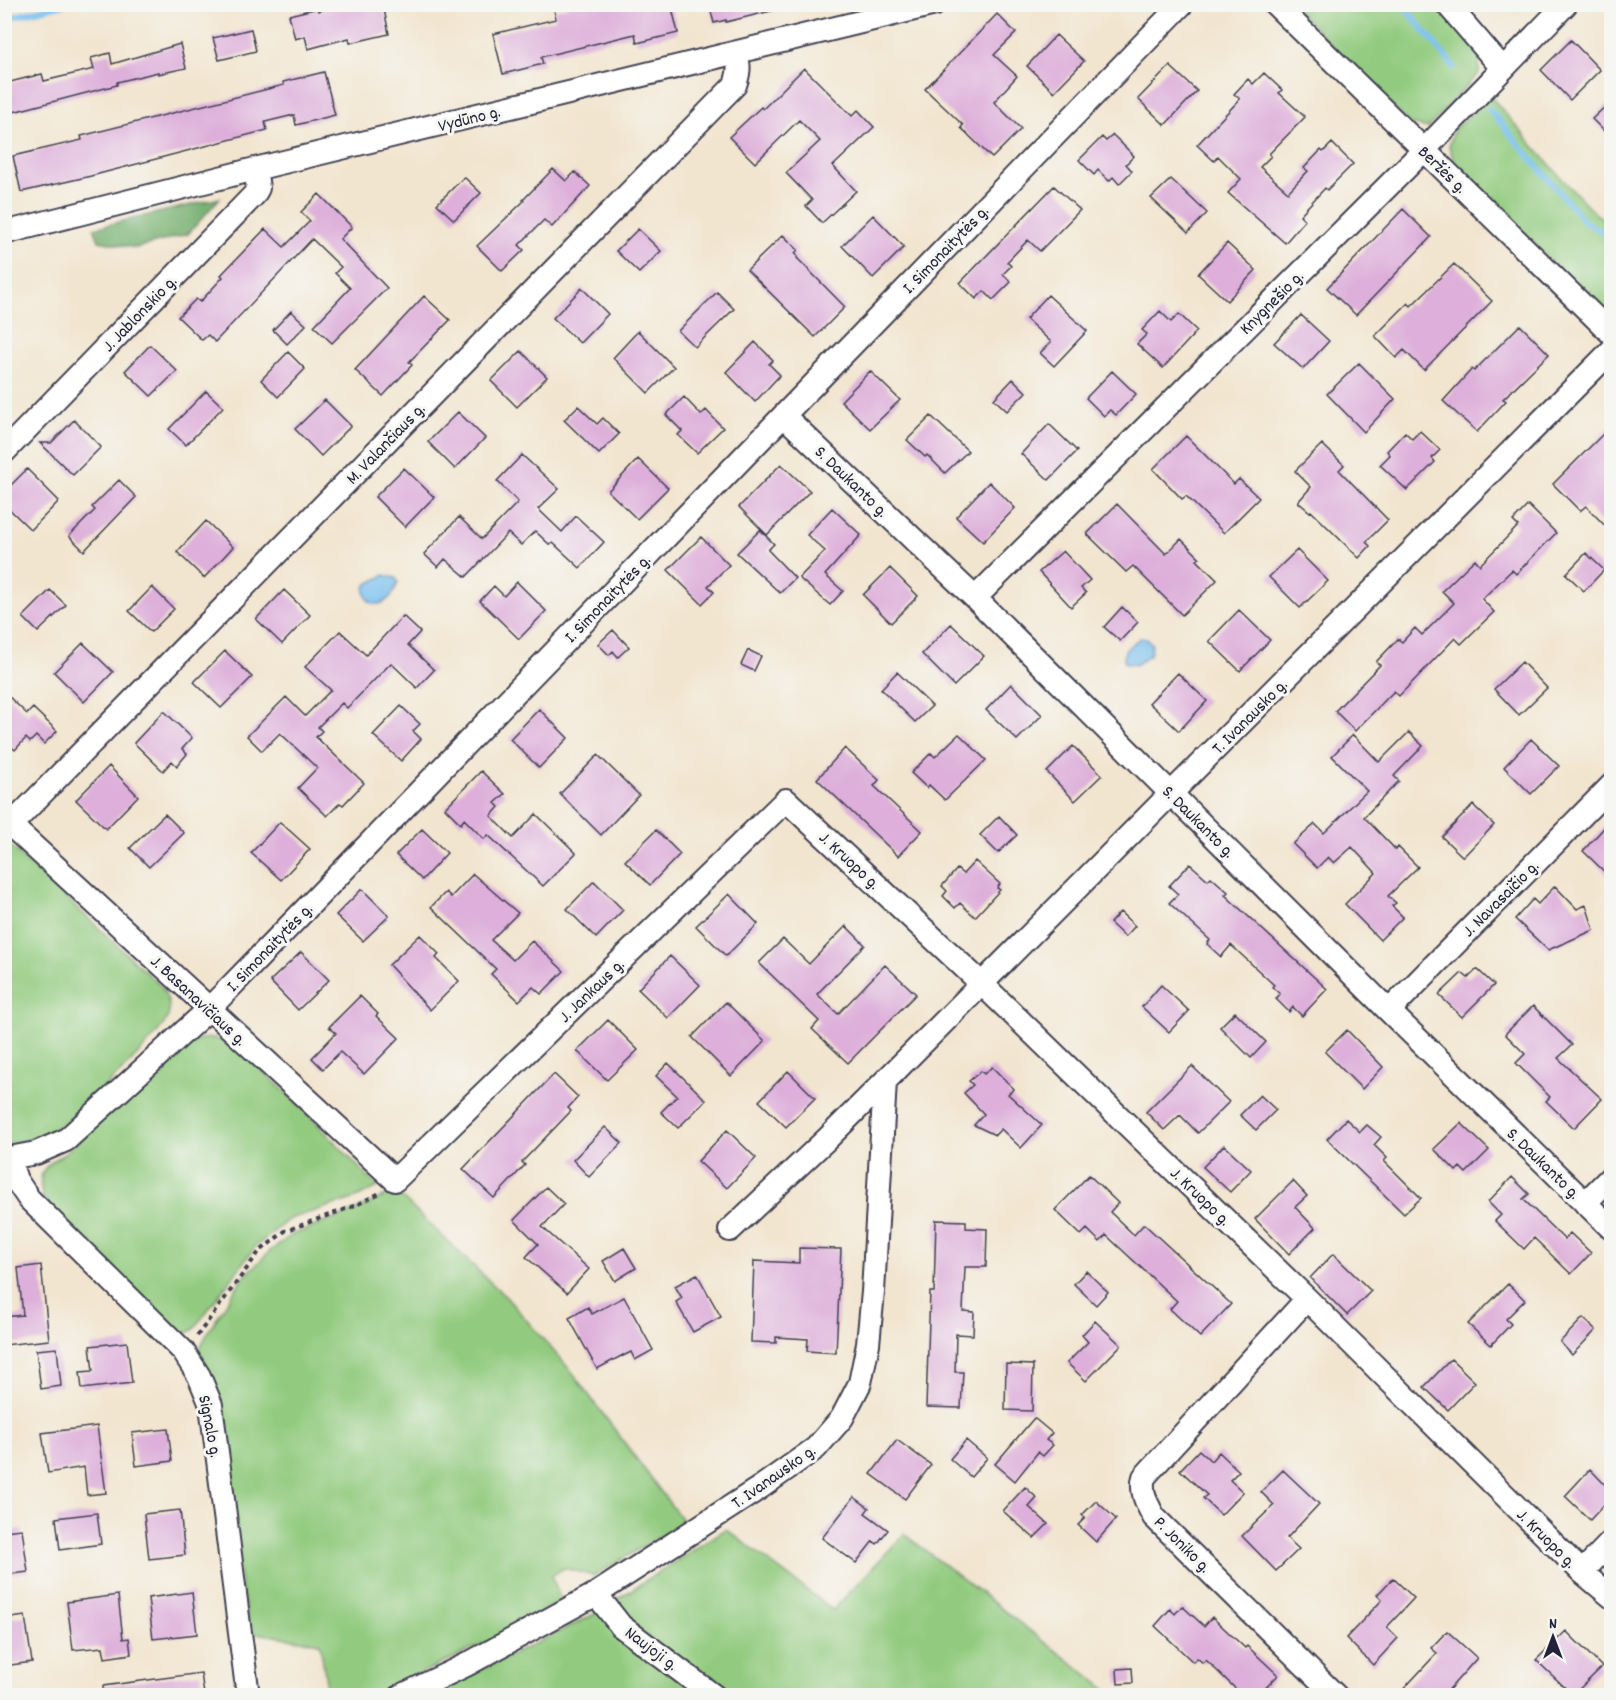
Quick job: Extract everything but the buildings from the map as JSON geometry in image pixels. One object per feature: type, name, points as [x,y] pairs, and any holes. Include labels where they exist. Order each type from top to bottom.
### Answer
[{"type":"street","name":"Vydūno g.","points":[[4,233],[255,169],[935,4]]},
{"type":"street","name":"I. Simonaitytės g.","points":[[7,1158],[36,1153],[66,1140],[208,1010],[1182,4]]},
{"type":"street","name":"Beržės g.","points":[[1275,4],[1611,334]]},
{"type":"street","points":[[1447,4],[1503,69]]},
{"type":"street","name":"Knygnešio g.","points":[[975,598],[1566,4]]},
{"type":"street","name":"M. Valančiaus g.","points":[[8,822],[735,85],[740,64],[736,53]]},
{"type":"street","name":"J. Jablonskio g.","points":[[4,452],[254,195],[258,188],[255,169]]},
{"type":"street","name":"T. Ivanausko g.","points":[[730,1230],[885,1081],[1611,350]]},
{"type":"street","name":"S. Daukanto g.","points":[[784,416],[975,598],[1611,1229]]},
{"type":"street","name":"J. Navasaičio g.","points":[[1389,1011],[1611,785]]},
{"type":"street","name":"J. Kruopo g.","points":[[786,800],[981,983],[1307,1299],[1582,1572],[1611,1597]]},
{"type":"street","name":"J. Jankaus g.","points":[[395,1180],[786,800]]},
{"type":"street","name":"J. Basanavičiaus g.","points":[[8,822],[208,1010],[395,1180]]},
{"type":"street","name":"T. Ivanausko g.","points":[[401,1695],[466,1665],[596,1594],[761,1487],[816,1448],[842,1418],[860,1383],[868,1344],[885,1081]]},
{"type":"street","name":"Signalo g.","points":[[7,1158],[16,1180],[29,1199],[183,1351],[199,1376],[211,1405],[248,1695]]},
{"type":"street","points":[[1585,1203],[1611,1176]]},
{"type":"street","name":"P. Joniko g.","points":[[1307,1299],[1144,1477],[1142,1484],[1145,1501],[1154,1517],[1336,1695]]},
{"type":"street","points":[[1582,1572],[1611,1541]]},
{"type":"street","name":"Naujoji g.","points":[[596,1594],[621,1626],[714,1695]]},
{"type":"path","points":[[183,1351],[205,1327],[259,1252],[285,1231],[354,1206],[381,1192],[395,1180]]},
{"type":"green space","points":[[1292,5],[1435,5],[1480,55],[1479,73],[1428,128],[1410,124]]},
{"type":"green space","points":[[1491,97],[1566,183],[1597,215],[1611,223],[1611,318],[1607,318],[1457,170],[1449,146],[1454,129]]},
{"type":"green space","points":[[220,198],[188,234],[136,248],[99,241],[94,228]]},
{"type":"green space","points":[[5,841],[162,987],[169,1013],[153,1038],[138,1055],[57,1128],[45,1134],[5,1144]]},
{"type":"green space","points":[[214,1038],[239,1051],[260,1068],[378,1187],[356,1198],[289,1219],[255,1247],[193,1330],[183,1335],[171,1327],[43,1198],[40,1182],[43,1171],[51,1162],[64,1154],[185,1047],[200,1039]]},
{"type":"green space","points":[[395,1191],[507,1298],[571,1371],[682,1520],[673,1529],[594,1576],[564,1568],[552,1576],[561,1601],[494,1639],[375,1695],[328,1695],[320,1643],[250,1632],[198,1356],[208,1332],[242,1279],[270,1251],[292,1235],[350,1213]]},
{"type":"green space","points":[[726,1529],[833,1610],[904,1534],[1114,1695],[428,1696],[591,1616]]},
{"type":"water","points":[[384,575],[396,578],[398,582],[390,597],[379,604],[374,604],[366,595],[366,585]]},
{"type":"water","points":[[1140,638],[1147,638],[1152,645],[1150,655],[1136,665],[1125,663],[1125,651]]},
{"type":"waterway","points":[[4,19],[64,4]]},
{"type":"waterway","points":[[1402,4],[1454,67]]},
{"type":"waterway","points":[[1489,109],[1585,222],[1612,237]]}]
